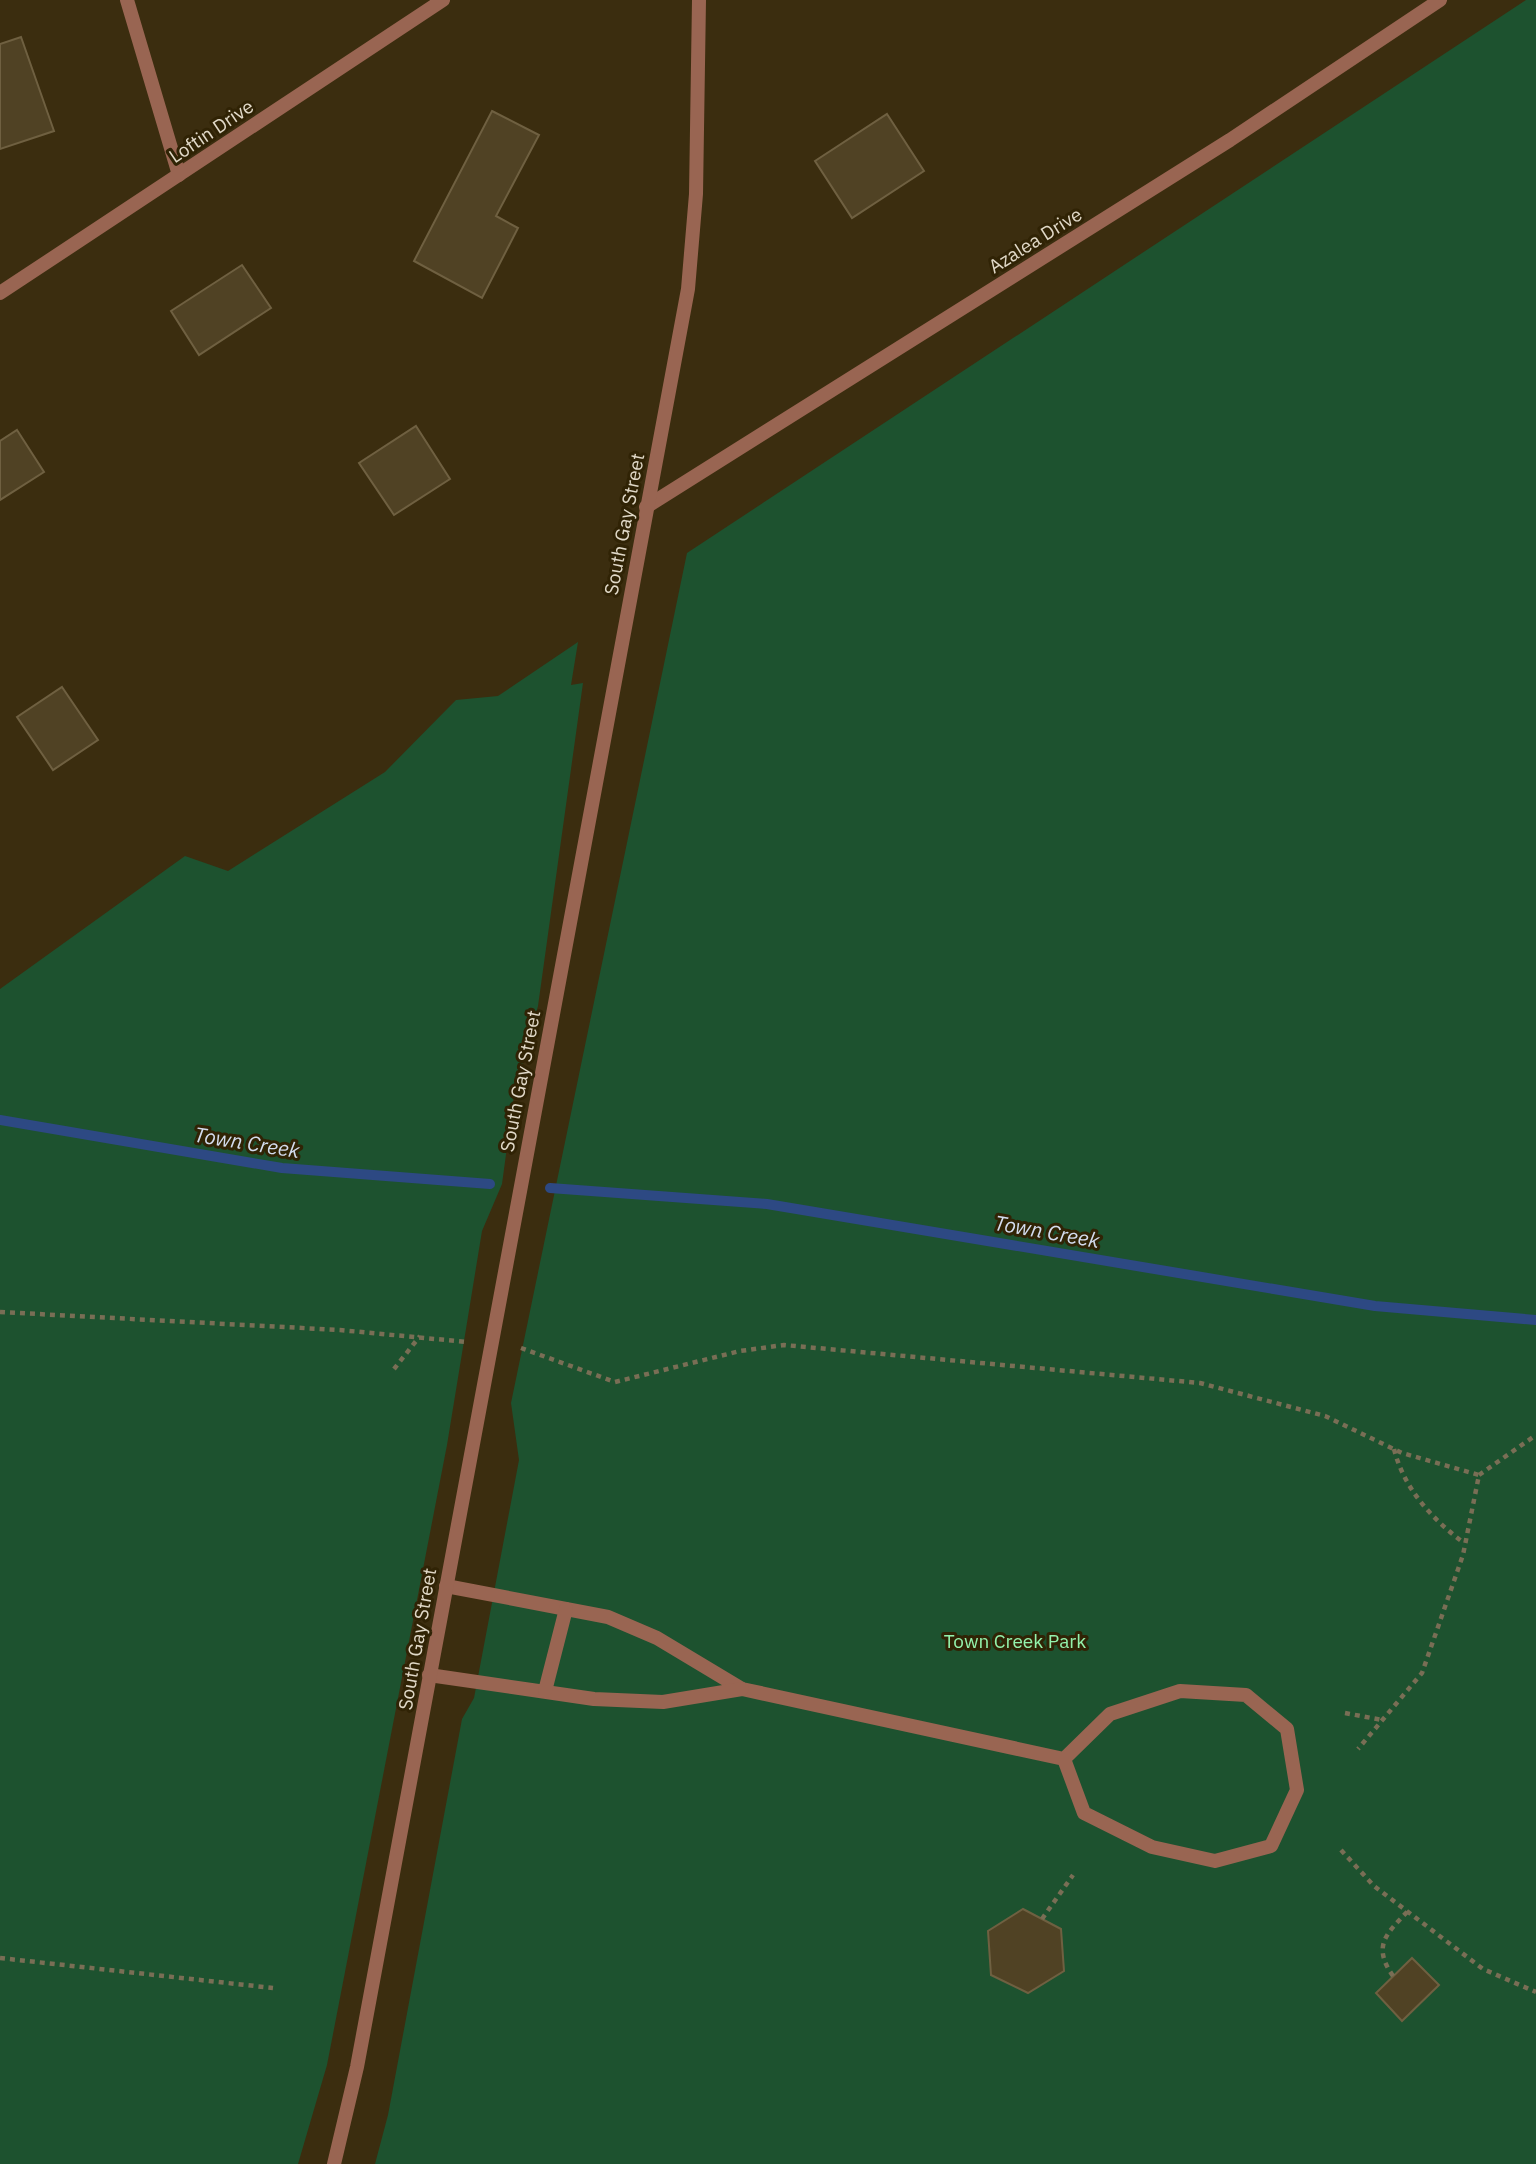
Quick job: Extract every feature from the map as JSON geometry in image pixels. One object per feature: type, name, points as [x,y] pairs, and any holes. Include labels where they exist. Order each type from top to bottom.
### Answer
[{"type":"street","points":[[127,0],[178,175]]},
{"type":"street","name":"Loftin Drive","points":[[0,293],[443,0]]},
{"type":"street","name":"South Gay Street","points":[[334,2164],[357,2067],[688,289],[696,194],[699,0]]},
{"type":"street","name":"Azalea Drive","points":[[646,507],[1230,140],[1440,0]]},
{"type":"street","points":[[446,1586],[608,1617],[657,1638],[742,1689],[1064,1759]]},
{"type":"street","points":[[545,1691],[566,1609]]},
{"type":"street","points":[[429,1675],[594,1699],[663,1702],[742,1689]]},
{"type":"street","points":[[1180,1691],[1246,1695],[1287,1729],[1297,1790],[1270,1846],[1215,1861],[1152,1847],[1084,1813],[1064,1759],[1110,1714],[1180,1691]]},
{"type":"path","points":[[0,1312],[420,1336],[464,1341]]},
{"type":"path","points":[[394,1369],[420,1336]]},
{"type":"path","points":[[521,1348],[615,1382],[740,1351],[784,1345],[1188,1382],[1325,1416],[1394,1449],[1479,1475]]},
{"type":"path","points":[[1358,1749],[1422,1673],[1464,1544],[1479,1475],[1536,1436]]},
{"type":"path","points":[[1394,1449],[1397,1462],[1424,1508],[1464,1544]]},
{"type":"path","points":[[1345,1713],[1382,1720]]},
{"type":"path","points":[[1341,1850],[1374,1886],[1483,1969],[1536,1992]]},
{"type":"path","points":[[1042,1919],[1073,1875]]},
{"type":"path","points":[[1393,1976],[1384,1964],[1381,1948],[1389,1932],[1408,1912]]},
{"type":"path","points":[[0,1958],[274,1988]]},
{"type":"green space","name":"Town Creek Park","points":[[1526,0],[1536,0],[1536,2164],[375,2164],[388,2115],[462,1719],[474,1698],[519,1460],[511,1403],[687,553]]},
{"type":"green space","points":[[578,642],[571,685],[583,683],[538,1006],[514,1095],[502,1184],[482,1231],[447,1445],[327,2065],[298,2164],[0,2164],[0,989],[185,856],[228,871],[385,772],[456,700],[498,696]]},
{"type":"building","points":[[21,37],[54,131],[0,149],[0,44]]},
{"type":"building","points":[[492,111],[539,135],[496,216],[518,228],[482,298],[414,261]]},
{"type":"building","points":[[887,114],[924,171],[852,218],[815,161]]},
{"type":"building","points":[[242,265],[271,308],[199,355],[171,311]]},
{"type":"building","points":[[416,426],[450,479],[394,515],[359,463]]},
{"type":"building","points":[[17,430],[44,472],[0,500],[0,441]]},
{"type":"building","points":[[62,687],[98,740],[53,770],[17,717]]},
{"type":"building","points":[[1023,1909],[1061,1929],[1064,1971],[1028,1993],[991,1975],[988,1931]]},
{"type":"building","points":[[1412,1958],[1439,1985],[1402,2021],[1376,1993]]},
{"type":"waterway","name":"Town Creek","points":[[0,1120],[282,1168],[490,1184]]},
{"type":"waterway","name":"Town Creek","points":[[550,1188],[767,1204],[1375,1306],[1536,1320]]}]
